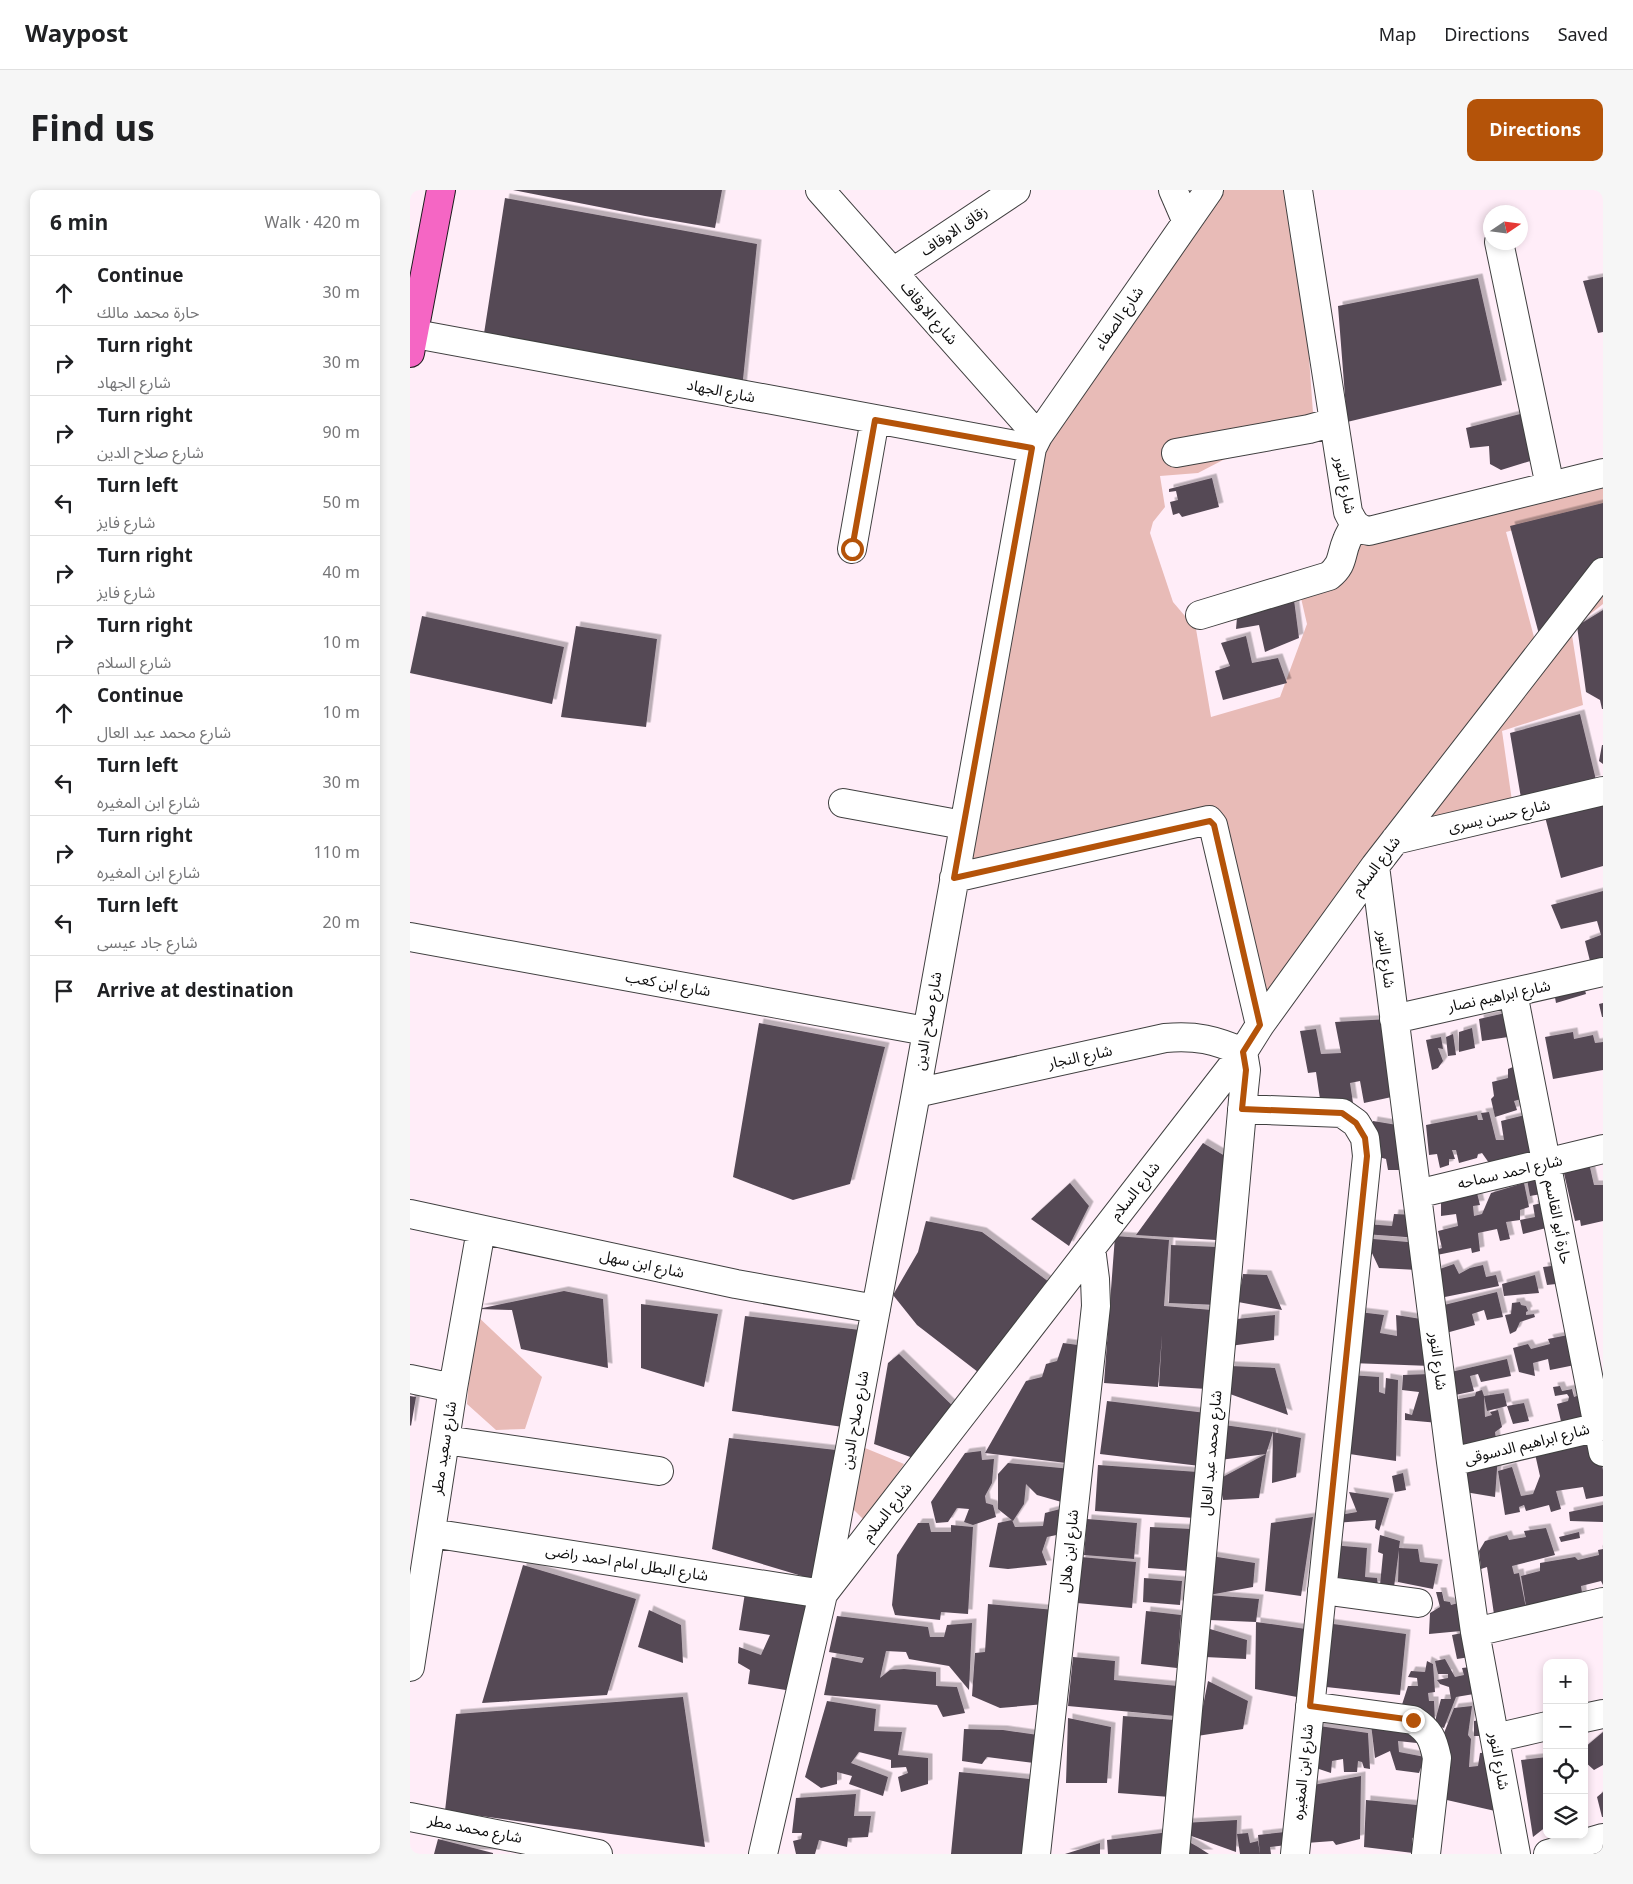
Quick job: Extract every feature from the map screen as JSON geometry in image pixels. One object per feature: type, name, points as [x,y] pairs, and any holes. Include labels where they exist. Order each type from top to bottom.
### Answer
[{"type":"main road","points":[[411,340],[441,190]]},
{"type":"street","name":"شارع الاوقاف","points":[[820,190],[893,272],[1035,442]]},
{"type":"street","name":"زقاق الاوقاف","points":[[893,272],[1016,190]]},
{"type":"street","points":[[1173,190],[1186,220]]},
{"type":"street","name":"شارع الصفاء","points":[[1035,442],[1186,220],[1209,190]]},
{"type":"street","name":"شارع النور","points":[[1298,190],[1348,512],[1355,525],[1369,531],[1603,472]]},
{"type":"street","points":[[1501,250],[1550,486]]},
{"type":"street","name":"شارع الجهاد","points":[[411,340],[875,420],[1035,442]]},
{"type":"street","points":[[852,549],[875,420]]},
{"type":"street","points":[[1176,453],[1309,429],[1334,422]]},
{"type":"street","name":"شارع صلاح الدين","points":[[823,1594],[1035,442]]},
{"type":"street","points":[[1200,615],[1329,576],[1340,564],[1347,539],[1355,525]]},
{"type":"street","name":"شارع السلام","points":[[763,1854],[823,1594],[1243,1052],[1260,1025],[1375,866],[1603,572]]},
{"type":"street","name":"شارع حسن يسرى","points":[[1395,840],[1603,792]]},
{"type":"street","points":[[843,803],[963,825]]},
{"type":"street","points":[[954,878],[1210,821],[1214,825],[1260,1025]]},
{"type":"street","name":"شارع النور","points":[[1375,866],[1451,1462],[1475,1632],[1516,1854]]},
{"type":"street","name":"شارع ابن كعب","points":[[410,938],[926,1031]]},
{"type":"street","name":"شارع ابراهيم نصار","points":[[1394,1019],[1603,972]]},
{"type":"street","name":"حارة أبو القاسم","points":[[1513,993],[1601,1435]]},
{"type":"street","name":"شارع النجار","points":[[916,1094],[1165,1038],[1187,1036],[1215,1041],[1243,1052]]},
{"type":"street","name":"شارع محمد عبد العال","points":[[1175,1854],[1246,1070],[1243,1052]]},
{"type":"street","name":"شارع ابن المغيره","points":[[1242,1109],[1342,1113],[1356,1123],[1365,1138],[1367,1156],[1295,1854]]},
{"type":"street","name":"شارع احمد سماحه","points":[[1417,1194],[1603,1149]]},
{"type":"street","name":"شارع ابن سهل","points":[[410,1214],[736,1284],[876,1308]]},
{"type":"street","name":"شارع سعيد مطر","points":[[410,1667],[453,1388],[481,1230]]},
{"type":"street","name":"شارع ابن هلال","points":[[1036,1854],[1096,1306],[1091,1248]]},
{"type":"street","points":[[410,1379],[453,1388]]},
{"type":"street","name":"شارع ابراهيم الدسوقى","points":[[1451,1462],[1601,1435]]},
{"type":"street","points":[[445,1440],[659,1471]]},
{"type":"street","name":"شارع البطل امام احمد راضى","points":[[431,1533],[823,1594]]},
{"type":"street","points":[[1322,1590],[1418,1603]]},
{"type":"street","points":[[1475,1632],[1603,1602]]},
{"type":"street","points":[[1310,1706],[1413,1720],[1426,1729],[1434,1743],[1437,1758],[1426,1854]]},
{"type":"street","points":[[1588,1717],[1603,1714]]},
{"type":"street","points":[[1495,1738],[1543,1727]]},
{"type":"street","name":"شارع محمد مطر","points":[[410,1817],[598,1854]]},
{"type":"street","points":[[1548,1854],[1603,1838]]},
{"type":"shaded area","points":[[1220,190],[1297,190],[1313,413],[1198,473],[1160,476],[1165,507],[1153,522],[1150,533],[1173,602],[1196,629],[1211,717],[1280,697],[1307,624],[1298,585],[1337,569],[1347,539],[1603,476],[1603,505],[1506,532],[1534,637],[1532,640],[1534,647],[1266,1001],[1216,815],[955,868],[1032,448]]},
{"type":"shaded area","points":[[1603,583],[1603,604],[1571,629],[1583,705],[1502,731],[1512,801],[1412,828]]},
{"type":"shaded area","points":[[474,1313],[542,1377],[525,1429],[496,1430],[467,1404]]},
{"type":"shaded area","points":[[865,1448],[904,1464],[865,1521],[849,1505]]},
{"type":"building","points":[[513,190],[722,190],[715,228]]},
{"type":"building","points":[[505,198],[757,244],[742,389],[483,340]]},
{"type":"building","points":[[1603,277],[1603,332],[1598,333],[1583,281]]},
{"type":"building","points":[[1478,278],[1502,385],[1347,422],[1338,306]]},
{"type":"building","points":[[1528,412],[1537,459],[1501,470],[1490,464],[1489,446],[1470,448],[1466,428]]},
{"type":"building","points":[[1212,478],[1219,507],[1182,517],[1179,513],[1173,515],[1170,502],[1178,500],[1176,491],[1169,492],[1169,489]]},
{"type":"building","points":[[1603,503],[1603,559],[1540,638],[1510,526]]},
{"type":"building","points":[[1294,600],[1299,638],[1265,652],[1259,625],[1236,629],[1238,606]]},
{"type":"building","points":[[1603,610],[1602,709],[1600,700],[1586,692],[1577,626]]},
{"type":"building","points":[[422,616],[564,647],[552,704],[410,673]]},
{"type":"building","points":[[576,626],[657,639],[646,727],[561,717]]},
{"type":"building","points":[[1246,636],[1252,663],[1278,658],[1287,683],[1223,700],[1215,671],[1230,666],[1221,643]]},
{"type":"building","points":[[1580,714],[1596,780],[1521,798],[1510,733]]},
{"type":"building","points":[[1603,745],[1603,764],[1599,761]]},
{"type":"building","points":[[1603,803],[1603,866],[1561,878],[1544,813]]},
{"type":"building","points":[[1603,891],[1603,962],[1591,965],[1585,941],[1601,935],[1597,921],[1561,929],[1551,905]]},
{"type":"building","points":[[1582,979],[1586,994],[1556,1003],[1553,986]]},
{"type":"building","points":[[1603,1003],[1603,1017],[1602,1017],[1599,1004]]},
{"type":"building","points":[[1514,1011],[1529,1097],[1514,1101],[1517,1110],[1495,1117],[1491,1099],[1494,1096],[1492,1082],[1508,1078],[1508,1069],[1513,1067],[1511,1057],[1513,1056],[1508,1037],[1482,1041],[1479,1019]]},
{"type":"building","points":[[1389,1019],[1401,1095],[1364,1103],[1360,1081],[1350,1083],[1353,1103],[1320,1099],[1316,1072],[1308,1073],[1300,1031],[1316,1029],[1321,1054],[1341,1053],[1335,1022]]},
{"type":"building","points":[[759,1023],[885,1047],[850,1184],[793,1200],[733,1177]]},
{"type":"building","points":[[1472,1028],[1475,1048],[1459,1052],[1459,1032]]},
{"type":"building","points":[[1573,1032],[1574,1039],[1593,1035],[1595,1043],[1603,1042],[1603,1070],[1553,1079],[1545,1037]]},
{"type":"building","points":[[1453,1034],[1456,1055],[1448,1056],[1446,1037]]},
{"type":"building","points":[[1441,1037],[1443,1049],[1438,1048],[1443,1061],[1438,1068],[1432,1070],[1426,1040]]},
{"type":"building","points":[[1489,1112],[1496,1140],[1504,1140],[1501,1121],[1533,1113],[1542,1152],[1489,1163],[1482,1153],[1478,1154],[1477,1158],[1459,1163],[1456,1150],[1452,1150],[1455,1159],[1449,1159],[1449,1165],[1440,1168],[1437,1154],[1429,1155],[1426,1125],[1477,1115],[1478,1120],[1483,1120],[1481,1113]]},
{"type":"building","points":[[1373,1121],[1403,1126],[1407,1170],[1388,1170],[1386,1159],[1368,1154]]},
{"type":"building","points":[[1203,1143],[1225,1156],[1216,1240],[1136,1235]]},
{"type":"building","points":[[1589,1163],[1594,1185],[1603,1185],[1603,1221],[1581,1226],[1580,1220],[1575,1221],[1563,1169]]},
{"type":"building","points":[[1543,1176],[1547,1193],[1530,1196],[1527,1179]]},
{"type":"building","points":[[1070,1183],[1089,1206],[1069,1246],[1031,1219]]},
{"type":"building","points":[[1524,1183],[1529,1207],[1520,1210],[1520,1220],[1506,1222],[1510,1239],[1500,1241],[1497,1229],[1478,1233],[1480,1251],[1472,1253],[1471,1248],[1437,1255],[1435,1250],[1442,1248],[1438,1231],[1458,1226],[1456,1214],[1441,1216],[1441,1195],[1476,1189],[1480,1205],[1473,1206],[1474,1216],[1482,1214],[1491,1193]]},
{"type":"building","points":[[1546,1202],[1550,1227],[1523,1234],[1520,1220],[1535,1217],[1533,1205]]},
{"type":"building","points":[[1394,1214],[1415,1215],[1419,1238],[1364,1234],[1366,1224],[1392,1226]]},
{"type":"building","points":[[926,1221],[982,1232],[1049,1282],[987,1379],[917,1325],[893,1295],[918,1252]]},
{"type":"building","points":[[1115,1236],[1169,1240],[1164,1306],[1212,1310],[1207,1389],[1159,1386],[1162,1335],[1158,1387],[1104,1383]]},
{"type":"building","points":[[1362,1238],[1419,1243],[1418,1270],[1379,1268]]},
{"type":"building","points":[[1171,1245],[1218,1247],[1216,1305],[1169,1303]]},
{"type":"building","points":[[1454,1264],[1459,1274],[1470,1268],[1483,1265],[1486,1277],[1496,1275],[1499,1286],[1440,1298],[1437,1270]]},
{"type":"building","points":[[1560,1265],[1565,1283],[1547,1285],[1543,1267]]},
{"type":"building","points":[[1243,1274],[1267,1275],[1282,1310],[1238,1302]]},
{"type":"building","points":[[1535,1275],[1539,1293],[1504,1296],[1502,1284]]},
{"type":"building","points":[[564,1291],[603,1299],[608,1368],[521,1349],[512,1310],[478,1309]]},
{"type":"building","points":[[1497,1292],[1503,1317],[1487,1320],[1484,1310],[1472,1314],[1475,1325],[1446,1333],[1440,1306]]},
{"type":"building","points":[[1520,1302],[1521,1305],[1526,1306],[1528,1311],[1526,1315],[1534,1314],[1535,1317],[1520,1322],[1516,1331],[1510,1334],[1505,1315],[1511,1314],[1512,1303]]},
{"type":"building","points":[[641,1304],[718,1314],[704,1387],[641,1368]]},
{"type":"building","points":[[1359,1312],[1384,1315],[1380,1333],[1397,1336],[1396,1315],[1421,1319],[1431,1366],[1351,1363]]},
{"type":"building","points":[[1275,1315],[1274,1340],[1230,1346],[1237,1319]]},
{"type":"building","points":[[745,1316],[860,1330],[843,1427],[732,1411]]},
{"type":"building","points":[[1573,1334],[1580,1364],[1550,1370],[1548,1359],[1533,1363],[1535,1376],[1519,1372],[1513,1348],[1528,1344],[1531,1349],[1550,1344],[1548,1339]]},
{"type":"building","points":[[1063,1343],[1085,1346],[1074,1464],[985,1453],[1026,1381],[1042,1377],[1046,1364],[1057,1361]]},
{"type":"building","points":[[899,1354],[958,1411],[916,1459],[874,1444],[888,1363]]},
{"type":"building","points":[[1507,1359],[1511,1376],[1481,1382],[1478,1374],[1470,1376],[1474,1391],[1446,1397],[1451,1372]]},
{"type":"building","points":[[1230,1366],[1275,1368],[1288,1415],[1230,1394]]},
{"type":"building","points":[[1430,1374],[1439,1423],[1405,1420],[1405,1413],[1412,1415],[1419,1392],[1402,1390],[1403,1375]]},
{"type":"building","points":[[1350,1375],[1379,1377],[1379,1392],[1385,1394],[1386,1378],[1398,1380],[1396,1461],[1343,1453]]},
{"type":"building","points":[[1560,1386],[1562,1391],[1572,1389],[1574,1397],[1585,1393],[1595,1423],[1563,1430],[1557,1404],[1568,1401],[1569,1397],[1567,1394],[1555,1396],[1553,1387]]},
{"type":"building","points":[[1482,1390],[1485,1417],[1492,1415],[1490,1412],[1498,1410],[1502,1427],[1495,1432],[1497,1447],[1453,1459],[1454,1400],[1475,1396],[1476,1392]]},
{"type":"building","points":[[1504,1393],[1507,1406],[1487,1411],[1484,1396]]},
{"type":"building","points":[[410,1396],[416,1397],[411,1426],[410,1425]]},
{"type":"building","points":[[1107,1401],[1206,1413],[1200,1466],[1100,1454]]},
{"type":"building","points":[[1524,1403],[1529,1421],[1513,1424],[1507,1406]]},
{"type":"building","points":[[1224,1425],[1273,1432],[1266,1454],[1220,1460]]},
{"type":"building","points":[[1273,1432],[1301,1438],[1296,1477],[1272,1483]]},
{"type":"building","points":[[1595,1432],[1603,1470],[1603,1496],[1586,1499],[1583,1487],[1556,1491],[1561,1509],[1551,1512],[1549,1505],[1526,1511],[1524,1505],[1519,1507],[1520,1512],[1505,1515],[1498,1471],[1512,1467],[1521,1496],[1533,1494],[1540,1476],[1533,1445]]},
{"type":"building","points":[[729,1438],[836,1450],[812,1579],[712,1549]]},
{"type":"building","points":[[981,1451],[982,1460],[994,1459],[992,1483],[985,1496],[986,1503],[993,1505],[996,1517],[973,1525],[964,1522],[969,1509],[957,1508],[948,1522],[936,1523],[931,1502],[965,1453]]},
{"type":"building","points":[[1266,1454],[1259,1498],[1223,1500],[1219,1479]]},
{"type":"building","points":[[1498,1455],[1495,1497],[1459,1491],[1455,1464]]},
{"type":"building","points":[[1008,1463],[1072,1469],[1065,1503],[1037,1495],[1026,1484],[1024,1504],[1013,1521],[998,1509],[998,1474]]},
{"type":"building","points":[[1098,1465],[1198,1472],[1195,1518],[1095,1511]]},
{"type":"building","points":[[1403,1473],[1406,1490],[1395,1492],[1392,1476]]},
{"type":"building","points":[[1349,1492],[1389,1498],[1379,1531],[1375,1528],[1376,1520],[1334,1523],[1334,1516],[1357,1512]]},
{"type":"building","points":[[1603,1505],[1603,1522],[1570,1521],[1569,1512]]},
{"type":"building","points":[[1064,1508],[1066,1533],[1047,1537],[1042,1552],[1047,1565],[1008,1569],[989,1567],[998,1523],[1012,1520],[1015,1527],[1043,1526],[1045,1513]]},
{"type":"building","points":[[1313,1517],[1301,1596],[1265,1591],[1271,1523]]},
{"type":"building","points":[[1087,1519],[1137,1523],[1134,1559],[1084,1555]]},
{"type":"building","points":[[918,1523],[929,1523],[931,1532],[951,1532],[951,1525],[973,1527],[968,1614],[941,1612],[940,1620],[895,1615],[892,1605],[897,1555]]},
{"type":"building","points":[[1150,1527],[1192,1529],[1190,1571],[1148,1568]]},
{"type":"building","points":[[1546,1528],[1555,1555],[1512,1566],[1514,1574],[1519,1573],[1526,1608],[1495,1621],[1487,1567],[1481,1569],[1479,1551],[1485,1541],[1507,1535],[1509,1540],[1526,1537],[1524,1531]]},
{"type":"building","points":[[1579,1532],[1580,1538],[1561,1542],[1559,1537]]},
{"type":"building","points":[[1380,1535],[1400,1541],[1399,1548],[1418,1549],[1420,1562],[1438,1564],[1433,1589],[1398,1582],[1399,1550],[1394,1587],[1380,1585],[1383,1554],[1378,1552]]},
{"type":"building","points":[[1331,1545],[1367,1548],[1365,1577],[1377,1578],[1378,1586],[1324,1587]]},
{"type":"building","points":[[1603,1549],[1603,1585],[1601,1581],[1581,1586],[1583,1599],[1527,1612],[1521,1576],[1540,1571],[1540,1563],[1575,1557],[1578,1560],[1599,1555],[1598,1550]]},
{"type":"building","points":[[1211,1556],[1255,1563],[1253,1587],[1209,1595]]},
{"type":"building","points":[[1081,1557],[1136,1562],[1132,1608],[1077,1603]]},
{"type":"building","points":[[523,1565],[636,1599],[607,1695],[482,1703]]},
{"type":"building","points":[[1144,1578],[1182,1581],[1180,1605],[1143,1602]]},
{"type":"building","points":[[1436,1592],[1442,1592],[1444,1601],[1450,1602],[1451,1605],[1462,1602],[1461,1631],[1429,1634],[1430,1613],[1440,1607]]},
{"type":"building","points":[[745,1593],[807,1605],[792,1691],[748,1684],[750,1670],[738,1663],[739,1647],[761,1655],[770,1635],[739,1630]]},
{"type":"building","points":[[1209,1595],[1259,1599],[1256,1622],[1209,1620]]},
{"type":"building","points":[[988,1604],[1055,1610],[1045,1704],[1000,1708],[972,1696],[975,1653],[985,1652]]},
{"type":"building","points":[[649,1610],[681,1625],[683,1663],[638,1647]]},
{"type":"building","points":[[1146,1611],[1181,1615],[1177,1668],[1141,1664]]},
{"type":"building","points":[[837,1616],[928,1627],[930,1637],[944,1637],[947,1625],[972,1623],[969,1690],[949,1666],[909,1659],[906,1652],[886,1651],[880,1678],[890,1670],[904,1669],[936,1672],[936,1686],[957,1687],[965,1713],[943,1717],[937,1705],[824,1695],[832,1657],[862,1663],[864,1658],[829,1652]]},
{"type":"building","points":[[1256,1622],[1306,1629],[1297,1697],[1255,1689]]},
{"type":"building","points":[[1326,1623],[1406,1634],[1400,1695],[1317,1686]]},
{"type":"building","points":[[1210,1629],[1247,1640],[1246,1659],[1205,1657]]},
{"type":"building","points":[[1472,1631],[1476,1656],[1457,1659],[1452,1635]]},
{"type":"building","points":[[1073,1657],[1115,1661],[1114,1680],[1178,1686],[1175,1716],[1068,1706]]},
{"type":"building","points":[[1445,1659],[1455,1677],[1464,1675],[1462,1668],[1479,1666],[1474,1694],[1456,1697],[1444,1728],[1434,1725],[1441,1699],[1451,1699],[1449,1687],[1440,1684],[1437,1680],[1448,1678],[1448,1674],[1438,1674],[1435,1661]]},
{"type":"building","points":[[1427,1661],[1433,1664],[1435,1692],[1428,1693],[1429,1701],[1434,1701],[1435,1722],[1399,1714],[1408,1686],[1418,1686],[1417,1678],[1408,1677],[1411,1671],[1425,1672]]},
{"type":"building","points":[[1208,1681],[1248,1701],[1243,1729],[1197,1736]]},
{"type":"building","points":[[683,1697],[705,1847],[445,1811],[456,1714]]},
{"type":"building","points":[[827,1701],[876,1709],[874,1731],[902,1732],[898,1755],[928,1758],[928,1784],[901,1792],[898,1777],[908,1773],[906,1767],[891,1768],[891,1760],[859,1752],[851,1763],[888,1777],[883,1796],[849,1784],[852,1776],[837,1772],[837,1784],[821,1788],[805,1777]]},
{"type":"building","points":[[1472,1706],[1468,1735],[1471,1739],[1469,1767],[1478,1766],[1480,1753],[1494,1752],[1504,1813],[1438,1798],[1447,1764],[1444,1733],[1454,1708]]},
{"type":"building","points":[[1123,1716],[1175,1720],[1170,1797],[1118,1793]]},
{"type":"building","points":[[1068,1718],[1111,1727],[1107,1783],[1066,1783]]},
{"type":"building","points":[[1488,1718],[1483,1736],[1474,1736],[1474,1721]]},
{"type":"building","points":[[1371,1724],[1419,1727],[1426,1744],[1398,1741],[1399,1752],[1425,1757],[1419,1773],[1396,1770],[1390,1751],[1375,1758]]},
{"type":"building","points":[[1319,1726],[1368,1733],[1370,1769],[1364,1768],[1362,1762],[1358,1761],[1357,1772],[1344,1772],[1343,1759],[1332,1761],[1331,1773],[1310,1766]]},
{"type":"building","points":[[964,1729],[1003,1730],[1045,1736],[1042,1764],[987,1757],[982,1764],[962,1761]]},
{"type":"building","points":[[1603,1732],[1603,1765],[1594,1770],[1588,1765],[1588,1745]]},
{"type":"building","points":[[1543,1757],[1543,1829],[1533,1837],[1521,1760]]},
{"type":"building","points":[[959,1772],[1040,1780],[1033,1854],[951,1854]]},
{"type":"building","points":[[1361,1776],[1360,1839],[1336,1845],[1333,1841],[1306,1843],[1308,1786]]},
{"type":"building","points":[[1603,1792],[1603,1817],[1602,1817],[1597,1797]]},
{"type":"building","points":[[856,1794],[854,1816],[871,1816],[868,1837],[848,1838],[847,1847],[819,1840],[815,1854],[796,1854],[793,1841],[801,1839],[802,1833],[792,1833],[796,1798]]},
{"type":"building","points":[[1366,1800],[1427,1806],[1423,1835],[1412,1838],[1413,1853],[1364,1847]]},
{"type":"building","points":[[1237,1820],[1236,1852],[1183,1833],[1183,1823]]},
{"type":"building","points":[[1169,1832],[1168,1854],[1108,1854],[1107,1840]]},
{"type":"building","points":[[1285,1832],[1287,1845],[1270,1847],[1271,1854],[1260,1854],[1258,1835]]},
{"type":"building","points":[[1248,1833],[1250,1843],[1258,1841],[1260,1854],[1240,1854],[1237,1834]]},
{"type":"building","points":[[1182,1838],[1198,1847],[1209,1854],[1181,1854]]},
{"type":"building","points":[[438,1839],[493,1853],[493,1854],[434,1854]]},
{"type":"building","points":[[1100,1843],[1100,1854],[1065,1854]]},
{"type":"route","points":[[852,549],[875,420],[1032,448],[954,878],[1209,820],[1214,825],[1260,1025],[1243,1052],[1246,1070],[1242,1109],[1342,1113],[1356,1123],[1365,1138],[1367,1156],[1310,1706],[1413,1720]]}]
